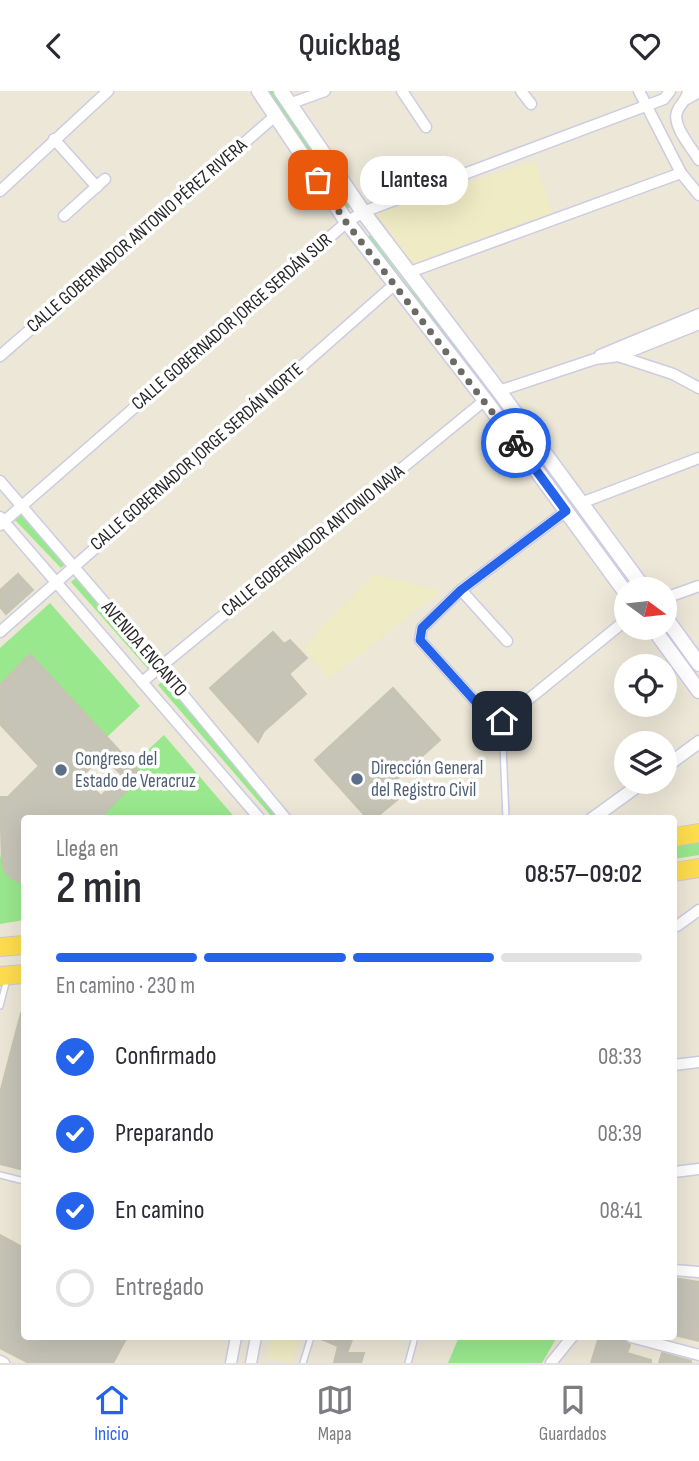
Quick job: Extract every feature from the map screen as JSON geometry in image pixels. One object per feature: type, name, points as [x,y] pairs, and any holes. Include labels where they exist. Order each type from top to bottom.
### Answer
[{"type":"highway","points":[[677,837],[699,833]]},
{"type":"highway","points":[[677,872],[699,868]]},
{"type":"highway","points":[[0,947],[21,945]]},
{"type":"main road","points":[[259,91],[346,222],[485,400],[614,577]]},
{"type":"main road","points":[[285,97],[363,212],[635,577]]},
{"type":"main road","points":[[677,634],[699,664]]},
{"type":"main road","points":[[662,641],[699,691]]},
{"type":"street","points":[[0,191],[108,91]]},
{"type":"street","points":[[285,97],[325,91]]},
{"type":"street","points":[[402,91],[426,127]]},
{"type":"street","points":[[521,91],[531,104]]},
{"type":"street","points":[[639,91],[681,173],[698,191]]},
{"type":"street","name":"CALLE GOBERNADOR JORGE SERDÁN SUR","points":[[1,521],[22,506],[346,222],[363,212],[664,99],[670,91]]},
{"type":"street","points":[[699,92],[687,95],[677,111],[677,123],[699,160]]},
{"type":"street","name":"CALLE GOBERNADOR ANTONIO PÉREZ RIVERA","points":[[0,356],[275,116]]},
{"type":"street","points":[[54,139],[101,183],[64,216]]},
{"type":"street","points":[[410,272],[681,173]]},
{"type":"street","name":"CALLE GOBERNADOR JORGE SERDÁN NORTE","points":[[0,632],[395,284]]},
{"type":"street","points":[[499,391],[600,355],[699,314]]},
{"type":"street","points":[[619,356],[699,324]]},
{"type":"street","points":[[600,355],[619,356],[673,373],[699,388]]},
{"type":"street","name":"CALLE GOBERNADOR ANTONIO NAVA","points":[[142,682],[485,400]]},
{"type":"street","points":[[581,503],[699,457]]},
{"type":"street","name":"AVENIDA ENCANTO","points":[[0,481],[283,815]]},
{"type":"street","points":[[566,511],[461,590],[422,628],[420,640],[492,720],[502,721],[614,630]]},
{"type":"street","name":"AVENIDA ENCANTO","points":[[1,521],[257,815]]},
{"type":"street","points":[[677,594],[699,586]]},
{"type":"street","points":[[461,590],[507,641]]},
{"type":"street","points":[[677,758],[699,742]]},
{"type":"street","points":[[598,815],[626,794]]},
{"type":"street","points":[[677,926],[699,910]]},
{"type":"street","points":[[677,1065],[699,1062]]},
{"type":"street","points":[[677,1172],[699,1169]]},
{"type":"street","points":[[677,1270],[699,1272]]},
{"type":"street","points":[[231,1363],[235,1340]]},
{"type":"street","points":[[251,1363],[255,1340]]},
{"type":"street","points":[[551,1363],[570,1340]]},
{"type":"street","points":[[641,1340],[695,1357]]},
{"type":"lane","points":[[502,721],[506,815]]},
{"type":"lane","points":[[0,1006],[11,975]]},
{"type":"lane","points":[[0,1175],[21,1180]]},
{"type":"lane","points":[[303,1363],[310,1340]]},
{"type":"lane","points":[[408,1363],[414,1341]]},
{"type":"shaded area","points":[[535,161],[552,213],[411,264],[375,213]]},
{"type":"shaded area","points":[[374,574],[441,591],[329,679],[304,649]]},
{"type":"shaded area","points":[[270,1340],[298,1340],[293,1363],[267,1358]]},
{"type":"green space","points":[[265,91],[274,91],[352,206],[345,210]]},
{"type":"green space","points":[[370,235],[404,281],[501,398],[629,577],[628,577],[365,239]]},
{"type":"green space","points":[[27,510],[71,559],[61,568],[15,520]]},
{"type":"green space","points":[[81,574],[157,661],[148,669],[71,582]]},
{"type":"green space","points":[[50,603],[140,706],[107,737],[30,654],[0,685],[0,648]]},
{"type":"green space","points":[[169,676],[289,815],[271,815],[158,685]]},
{"type":"green space","points":[[164,735],[233,815],[103,815],[142,776],[132,765]]},
{"type":"green space","points":[[699,842],[699,855],[677,859],[677,846]]},
{"type":"green space","points":[[0,855],[8,872],[21,882],[21,920],[0,924]]},
{"type":"green space","points":[[458,1340],[555,1340],[542,1363],[448,1363]]},
{"type":"building","points":[[18,574],[33,590],[6,614],[0,607],[0,590]]},
{"type":"building","points":[[273,632],[284,644],[290,640],[307,658],[289,674],[306,694],[264,731],[258,742],[210,688]]},
{"type":"building","name":"Congreso del Estado de Veracruz","points":[[30,654],[142,775],[103,815],[21,815],[21,883],[5,872],[2,863],[0,797],[8,797],[39,766],[0,724],[0,685]],"holes":[[[102,756],[122,775],[101,796],[82,776]]]},
{"type":"building","points":[[393,688],[440,740],[388,787],[398,799],[379,815],[364,815],[315,760]]},
{"type":"building","points":[[21,1013],[21,1169],[0,1164],[0,1093]]},
{"type":"building","points":[[0,1235],[21,1246],[21,1340],[125,1340],[113,1363],[29,1363],[0,1348]]},
{"type":"building","points":[[677,1278],[699,1282],[699,1341],[677,1336]]},
{"type":"building","points":[[323,1340],[352,1340],[347,1353],[364,1353],[361,1363],[334,1363],[338,1346]]},
{"type":"building","points":[[598,1340],[624,1340],[630,1345],[627,1353],[651,1360],[651,1363],[591,1363]]},
{"type":"building","points":[[662,1353],[691,1361],[691,1363],[659,1363]]},
{"type":"way so far","points":[[318,180],[346,222],[516,443]]},
{"type":"place","name":"Llantesa","points":[[318,180]]},
{"type":"place","name":"Congreso del Estado de Veracruz","points":[[61,770]]},
{"type":"place","name":"Dirección General del Registro Civil","points":[[357,779]]},
{"type":"route","points":[[502,721],[492,720],[420,640],[419,635],[422,628],[461,590],[566,511],[516,443]]}]
